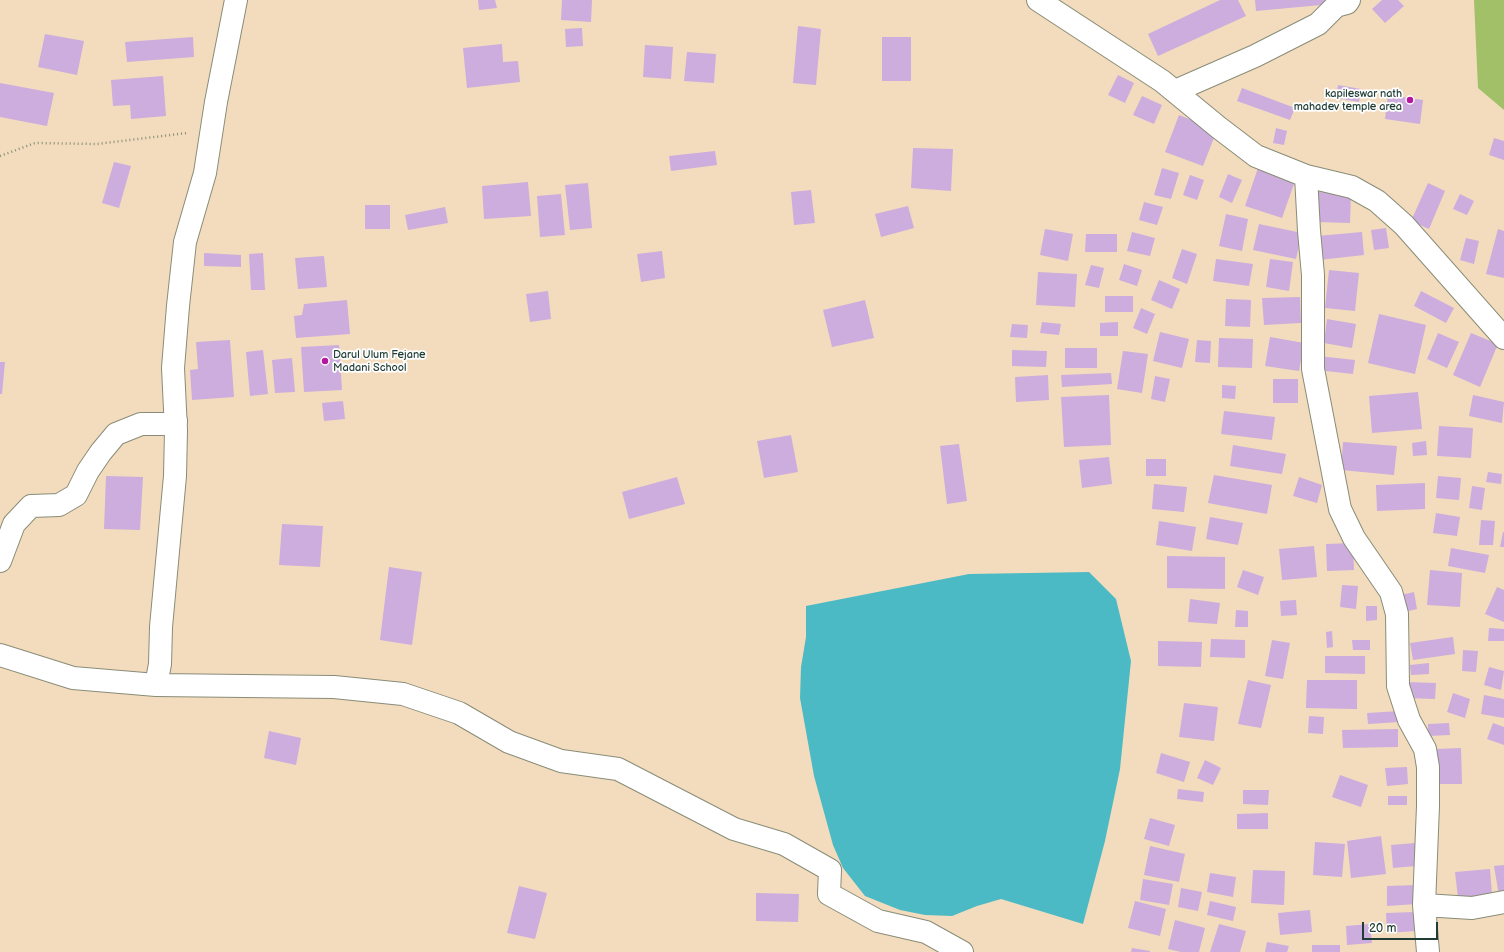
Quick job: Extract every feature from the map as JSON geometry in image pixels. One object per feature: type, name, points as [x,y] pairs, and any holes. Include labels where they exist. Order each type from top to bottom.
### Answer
[{"type":"street","points":[[156,685],[160,664],[161,627],[175,476],[176,421],[173,368],[185,242],[204,173],[236,0]]},
{"type":"street","points":[[1038,0],[1162,81],[1256,156],[1306,176],[1352,187],[1378,201],[1404,225],[1504,338]]},
{"type":"street","points":[[1174,92],[1255,56],[1318,24],[1336,6],[1347,3],[1349,0]]},
{"type":"street","points":[[1306,176],[1313,275],[1312,369],[1340,509],[1354,538],[1391,592],[1397,614],[1398,686],[1409,720],[1425,749],[1428,767],[1424,905],[1428,952]]},
{"type":"street","points":[[0,561],[14,524],[31,506],[59,505],[76,495],[88,471],[116,434],[141,424],[168,424],[176,421]]},
{"type":"street","points":[[0,655],[73,678],[156,685],[334,687],[403,694],[459,714],[509,742],[560,761],[618,769],[734,828],[784,844],[830,870],[829,894],[878,922],[926,932],[962,952]]},
{"type":"street","points":[[1424,905],[1472,908],[1504,902]]},
{"type":"path","points":[[0,156],[35,143],[97,144],[212,131]]},
{"type":"green space","points":[[1474,0],[1504,0],[1504,110],[1478,88]]},
{"type":"water","points":[[1089,572],[1116,599],[1131,661],[1120,769],[1105,841],[1083,924],[1001,899],[977,906],[952,916],[925,915],[900,910],[865,896],[843,868],[833,845],[814,776],[800,698],[801,667],[806,637],[806,606],[969,574]]},
{"type":"building","points":[[478,0],[495,0],[497,8],[479,10]]},
{"type":"building","points":[[562,0],[592,0],[591,22],[561,20]]},
{"type":"building","points":[[1220,0],[1238,0],[1246,16],[1158,56],[1148,34]]},
{"type":"building","points":[[1255,0],[1343,0],[1343,3],[1256,11]]},
{"type":"building","points":[[1382,0],[1398,0],[1404,6],[1385,23],[1372,9]]},
{"type":"building","points":[[798,26],[821,29],[816,85],[793,83]]},
{"type":"building","points":[[582,28],[583,46],[566,47],[565,29]]},
{"type":"building","points":[[45,34],[84,41],[77,75],[38,67]]},
{"type":"building","points":[[193,37],[194,57],[127,62],[125,42]]},
{"type":"building","points":[[882,37],[911,37],[911,81],[882,81]]},
{"type":"building","points":[[502,44],[503,62],[518,61],[520,82],[467,88],[463,48]]},
{"type":"building","points":[[645,45],[673,47],[671,79],[643,77]]},
{"type":"building","points":[[687,52],[716,54],[714,83],[684,81]]},
{"type":"building","points":[[1118,75],[1134,83],[1125,103],[1108,95]]},
{"type":"building","points":[[163,76],[166,116],[131,119],[130,105],[113,106],[111,80]]},
{"type":"building","points":[[0,83],[54,93],[47,126],[0,117]]},
{"type":"building","points":[[1338,85],[1361,89],[1359,102],[1336,98]]},
{"type":"building","points":[[1242,88],[1295,108],[1290,120],[1237,101]]},
{"type":"building","points":[[1388,95],[1423,100],[1420,124],[1385,119]]},
{"type":"building","points":[[1142,96],[1162,105],[1154,124],[1133,115]]},
{"type":"building","points":[[1179,115],[1217,130],[1203,166],[1165,152]]},
{"type":"building","points":[[1276,128],[1287,131],[1284,145],[1273,143]]},
{"type":"building","points":[[1494,138],[1504,141],[1504,160],[1489,155]]},
{"type":"building","points":[[913,148],[953,149],[951,191],[911,188]]},
{"type":"building","points":[[715,151],[717,165],[671,171],[669,156]]},
{"type":"building","points":[[114,162],[131,166],[119,208],[102,203]]},
{"type":"building","points":[[1162,168],[1179,173],[1171,199],[1154,195]]},
{"type":"building","points":[[1258,168],[1295,181],[1282,218],[1245,206]]},
{"type":"building","points":[[1228,174],[1242,180],[1232,203],[1219,197]]},
{"type":"building","points":[[1190,175],[1204,180],[1197,200],[1183,195]]},
{"type":"building","points":[[528,182],[531,216],[484,219],[482,186]]},
{"type":"building","points":[[588,183],[592,228],[570,230],[565,185]]},
{"type":"building","points":[[1428,183],[1445,191],[1429,229],[1411,221]]},
{"type":"building","points":[[811,190],[815,223],[794,225],[791,192]]},
{"type":"building","points":[[1319,192],[1351,193],[1350,223],[1318,222]]},
{"type":"building","points":[[561,194],[565,235],[540,237],[537,196]]},
{"type":"building","points":[[1460,194],[1474,201],[1467,215],[1453,209]]},
{"type":"building","points":[[1144,202],[1163,207],[1157,225],[1139,220]]},
{"type":"building","points":[[365,205],[390,205],[390,229],[365,229]]},
{"type":"building","points":[[908,206],[914,228],[881,237],[875,214]]},
{"type":"building","points":[[445,207],[448,223],[408,230],[405,215]]},
{"type":"building","points":[[1226,214],[1248,219],[1242,251],[1219,246]]},
{"type":"building","points":[[1259,224],[1302,233],[1296,259],[1253,250]]},
{"type":"building","points":[[1386,228],[1389,248],[1374,250],[1371,230]]},
{"type":"building","points":[[1045,229],[1073,234],[1068,261],[1040,255]]},
{"type":"building","points":[[1498,229],[1504,231],[1504,278],[1486,274]]},
{"type":"building","points":[[1132,232],[1155,238],[1150,256],[1127,251]]},
{"type":"building","points":[[1362,232],[1364,255],[1319,260],[1317,236]]},
{"type":"building","points":[[1086,234],[1117,234],[1117,252],[1085,252]]},
{"type":"building","points":[[1466,238],[1479,241],[1474,264],[1460,260]]},
{"type":"building","points":[[1182,249],[1197,254],[1187,284],[1172,278]]},
{"type":"building","points":[[662,251],[665,278],[641,282],[637,254]]},
{"type":"building","points":[[204,253],[241,255],[241,267],[204,266]]},
{"type":"building","points":[[263,253],[265,290],[251,290],[249,254]]},
{"type":"building","points":[[324,256],[327,287],[298,289],[295,258]]},
{"type":"building","points":[[1216,259],[1253,264],[1249,286],[1213,281]]},
{"type":"building","points":[[1270,259],[1293,262],[1289,291],[1266,287]]},
{"type":"building","points":[[1124,264],[1142,270],[1137,286],[1119,280]]},
{"type":"building","points":[[1091,265],[1104,268],[1099,288],[1085,285]]},
{"type":"building","points":[[1329,270],[1359,273],[1355,311],[1325,308]]},
{"type":"building","points":[[1038,272],[1077,274],[1075,307],[1036,305]]},
{"type":"building","points":[[1159,280],[1180,289],[1172,309],[1151,300]]},
{"type":"building","points":[[548,291],[551,319],[530,322],[526,294]]},
{"type":"building","points":[[1421,291],[1454,308],[1446,323],[1414,306]]},
{"type":"building","points":[[1105,296],[1133,296],[1133,312],[1105,312]]},
{"type":"building","points":[[1300,297],[1301,323],[1264,325],[1262,298]]},
{"type":"building","points":[[1226,299],[1251,300],[1250,327],[1225,326]]},
{"type":"building","points":[[347,300],[350,334],[296,338],[294,316],[302,315],[304,304]]},
{"type":"building","points":[[865,300],[874,338],[832,347],[823,310]]},
{"type":"building","points":[[1141,308],[1155,314],[1147,334],[1133,328]]},
{"type":"building","points":[[1379,314],[1426,325],[1415,374],[1368,363]]},
{"type":"building","points":[[1327,319],[1356,324],[1352,348],[1324,343]]},
{"type":"building","points":[[1042,322],[1061,324],[1059,335],[1040,333]]},
{"type":"building","points":[[1118,322],[1118,336],[1100,336],[1100,323]]},
{"type":"building","points":[[1012,324],[1028,325],[1027,338],[1010,337]]},
{"type":"building","points":[[1160,332],[1189,339],[1182,368],[1153,361]]},
{"type":"building","points":[[1438,333],[1459,342],[1447,368],[1427,359]]},
{"type":"building","points":[[1471,333],[1498,344],[1480,387],[1453,375]]},
{"type":"building","points":[[1270,337],[1304,343],[1299,371],[1265,366]]},
{"type":"building","points":[[1219,338],[1253,339],[1252,368],[1218,367]]},
{"type":"building","points":[[230,340],[234,397],[192,400],[190,370],[198,369],[196,342]]},
{"type":"building","points":[[1197,340],[1211,341],[1210,363],[1195,362]]},
{"type":"building","points":[[339,345],[342,390],[304,392],[301,347]]},
{"type":"building","points":[[1065,348],[1097,348],[1097,368],[1065,368]]},
{"type":"building","points":[[263,350],[268,394],[250,396],[246,352]]},
{"type":"building","points":[[1012,350],[1047,351],[1046,367],[1012,366]]},
{"type":"building","points":[[1123,351],[1148,354],[1142,393],[1117,389]]},
{"type":"building","points":[[1318,356],[1355,360],[1353,374],[1317,370]]},
{"type":"building","points":[[292,358],[295,392],[275,393],[272,360]]},
{"type":"building","points":[[0,362],[5,362],[2,394],[0,394]]},
{"type":"building","points":[[1111,373],[1112,384],[1062,387],[1061,375]]},
{"type":"building","points":[[1048,375],[1049,400],[1016,402],[1015,377]]},
{"type":"building","points":[[1155,376],[1170,379],[1165,402],[1151,399]]},
{"type":"building","points":[[1273,379],[1298,379],[1298,403],[1273,403]]},
{"type":"building","points":[[1222,385],[1236,386],[1235,399],[1222,398]]},
{"type":"building","points":[[1418,392],[1422,429],[1372,433],[1369,396]]},
{"type":"building","points":[[1109,395],[1111,445],[1064,447],[1061,397]]},
{"type":"building","points":[[1473,395],[1504,402],[1502,423],[1469,416]]},
{"type":"building","points":[[343,401],[345,419],[324,421],[322,403]]},
{"type":"building","points":[[1224,411],[1275,417],[1272,440],[1221,434]]},
{"type":"building","points":[[1439,426],[1473,428],[1471,458],[1437,456]]},
{"type":"building","points":[[791,435],[798,472],[764,478],[757,441]]},
{"type":"building","points":[[1426,441],[1427,455],[1413,456],[1412,443]]},
{"type":"building","points":[[1343,442],[1397,446],[1394,475],[1341,470]]},
{"type":"building","points":[[959,444],[967,501],[947,504],[940,446]]},
{"type":"building","points":[[1233,445],[1286,454],[1282,474],[1230,466]]},
{"type":"building","points":[[1109,457],[1112,484],[1082,488],[1079,460]]},
{"type":"building","points":[[1146,459],[1166,459],[1166,476],[1146,476]]},
{"type":"building","points":[[1488,472],[1502,474],[1501,484],[1486,482]]},
{"type":"building","points":[[1214,475],[1272,485],[1267,514],[1208,503]]},
{"type":"building","points":[[106,476],[143,477],[140,530],[104,529]]},
{"type":"building","points":[[1438,476],[1461,478],[1459,500],[1436,498]]},
{"type":"building","points":[[677,477],[685,504],[629,519],[622,492]]},
{"type":"building","points":[[1299,477],[1322,485],[1317,503],[1293,496]]},
{"type":"building","points":[[1425,483],[1425,509],[1377,511],[1376,485]]},
{"type":"building","points":[[1154,484],[1187,487],[1184,512],[1152,509]]},
{"type":"building","points":[[1472,486],[1485,488],[1482,510],[1469,508]]},
{"type":"building","points":[[1436,513],[1460,517],[1457,536],[1433,533]]},
{"type":"building","points":[[1210,517],[1243,523],[1238,545],[1206,539]]},
{"type":"building","points":[[1481,520],[1495,521],[1493,545],[1479,545]]},
{"type":"building","points":[[1159,521],[1196,527],[1192,551],[1156,545]]},
{"type":"building","points":[[282,524],[323,526],[320,567],[279,565]]},
{"type":"building","points":[[1503,532],[1504,547],[1500,547]]},
{"type":"building","points":[[1353,543],[1354,570],[1327,571],[1326,544]]},
{"type":"building","points":[[1314,546],[1317,577],[1282,580],[1279,549]]},
{"type":"building","points":[[1451,548],[1489,555],[1485,573],[1448,566]]},
{"type":"building","points":[[1167,556],[1225,557],[1225,589],[1167,588]]},
{"type":"building","points":[[389,567],[422,572],[412,645],[380,640]]},
{"type":"building","points":[[1243,570],[1264,577],[1258,595],[1237,587]]},
{"type":"building","points":[[1430,570],[1462,573],[1460,607],[1427,605]]},
{"type":"building","points":[[1342,585],[1358,586],[1356,609],[1340,607]]},
{"type":"building","points":[[1497,587],[1504,590],[1504,622],[1485,614]]},
{"type":"building","points":[[1414,592],[1417,609],[1404,612],[1401,595]]},
{"type":"building","points":[[1190,599],[1220,603],[1217,624],[1188,622]]},
{"type":"building","points":[[1296,600],[1297,615],[1281,616],[1280,601]]},
{"type":"building","points":[[1366,606],[1377,606],[1377,620],[1366,621]]},
{"type":"building","points":[[1236,610],[1248,611],[1248,627],[1235,627]]},
{"type":"building","points":[[1489,628],[1504,629],[1504,641],[1488,641]]},
{"type":"building","points":[[1332,631],[1333,647],[1327,648],[1326,632]]},
{"type":"building","points":[[1453,637],[1455,654],[1413,660],[1410,643]]},
{"type":"building","points":[[1211,639],[1245,640],[1245,658],[1210,657]]},
{"type":"building","points":[[1272,640],[1290,643],[1283,679],[1265,676]]},
{"type":"building","points":[[1352,640],[1370,640],[1370,650],[1353,650]]},
{"type":"building","points":[[1158,641],[1202,642],[1201,667],[1158,666]]},
{"type":"building","points":[[1463,650],[1478,651],[1476,672],[1462,671]]},
{"type":"building","points":[[1325,656],[1365,656],[1365,674],[1325,673]]},
{"type":"building","points":[[1429,663],[1429,674],[1411,675],[1410,665]]},
{"type":"building","points":[[1489,667],[1504,671],[1501,690],[1484,685]]},
{"type":"building","points":[[1248,680],[1271,685],[1261,728],[1238,724]]},
{"type":"building","points":[[1307,680],[1357,680],[1357,709],[1306,708]]},
{"type":"building","points":[[1405,682],[1436,683],[1435,699],[1405,698]]},
{"type":"building","points":[[1453,693],[1470,699],[1465,718],[1447,712]]},
{"type":"building","points":[[1484,695],[1504,699],[1504,718],[1481,714]]},
{"type":"building","points":[[1184,703],[1218,707],[1214,741],[1179,737]]},
{"type":"building","points":[[1400,711],[1400,722],[1368,724],[1367,713]]},
{"type":"building","points":[[1309,716],[1324,717],[1323,734],[1308,733]]},
{"type":"building","points":[[1449,723],[1450,735],[1428,736],[1428,724]]},
{"type":"building","points":[[1493,723],[1504,727],[1504,745],[1487,739]]},
{"type":"building","points":[[1398,729],[1398,747],[1343,748],[1342,730]]},
{"type":"building","points":[[269,731],[301,738],[296,765],[264,758]]},
{"type":"building","points":[[1461,748],[1462,784],[1438,784],[1437,749]]},
{"type":"building","points":[[1161,753],[1190,762],[1184,782],[1156,773]]},
{"type":"building","points":[[1205,760],[1221,768],[1213,785],[1197,778]]},
{"type":"building","points":[[1407,767],[1408,784],[1387,786],[1385,768]]},
{"type":"building","points":[[1340,775],[1368,785],[1361,807],[1332,797]]},
{"type":"building","points":[[1178,789],[1204,792],[1203,802],[1177,799]]},
{"type":"building","points":[[1243,790],[1269,790],[1268,805],[1243,804]]},
{"type":"building","points":[[1388,796],[1407,796],[1407,805],[1388,805]]},
{"type":"building","points":[[1268,813],[1268,829],[1237,829],[1237,814]]},
{"type":"building","points":[[1150,818],[1175,825],[1169,846],[1144,839]]},
{"type":"building","points":[[1381,836],[1386,874],[1351,878],[1347,841]]},
{"type":"building","points":[[1315,842],[1345,844],[1342,877],[1313,875]]},
{"type":"building","points":[[1415,843],[1416,866],[1393,868],[1391,845]]},
{"type":"building","points":[[1150,846],[1185,854],[1179,882],[1144,875]]},
{"type":"building","points":[[1504,865],[1504,895],[1499,896],[1494,866]]},
{"type":"building","points":[[1490,869],[1492,894],[1458,898],[1455,872]]},
{"type":"building","points":[[1253,870],[1285,871],[1284,905],[1251,903]]},
{"type":"building","points":[[1210,873],[1236,877],[1233,897],[1207,892]]},
{"type":"building","points":[[1143,879],[1173,884],[1169,905],[1140,900]]},
{"type":"building","points":[[1416,885],[1417,904],[1387,906],[1387,886]]},
{"type":"building","points":[[519,886],[547,893],[535,939],[507,933]]},
{"type":"building","points":[[1181,888],[1202,892],[1198,911],[1178,907]]},
{"type":"building","points":[[756,893],[799,894],[798,922],[756,921]]},
{"type":"building","points":[[1135,901],[1166,909],[1160,936],[1128,928]]},
{"type":"building","points":[[1210,901],[1236,907],[1233,921],[1207,915]]},
{"type":"building","points":[[1310,910],[1312,932],[1280,935],[1278,913]]},
{"type":"building","points":[[1415,912],[1416,931],[1387,933],[1386,913]]},
{"type":"building","points":[[1175,920],[1205,928],[1199,952],[1181,952],[1168,949]]},
{"type":"building","points":[[1219,924],[1246,931],[1240,952],[1210,952]]},
{"type":"building","points":[[1370,924],[1372,943],[1347,945],[1346,926]]},
{"type":"building","points":[[1267,942],[1289,946],[1287,952],[1265,952]]},
{"type":"building","points":[[1312,945],[1340,945],[1340,952],[1312,952]]},
{"type":"building","points":[[1132,948],[1150,951],[1150,952],[1131,952]]},
{"type":"place","name":"kapileswar nath mahadev temple area","points":[[1410,100]]},
{"type":"place","name":"Darul Ulum Fejane Madani School","points":[[325,361]]}]
